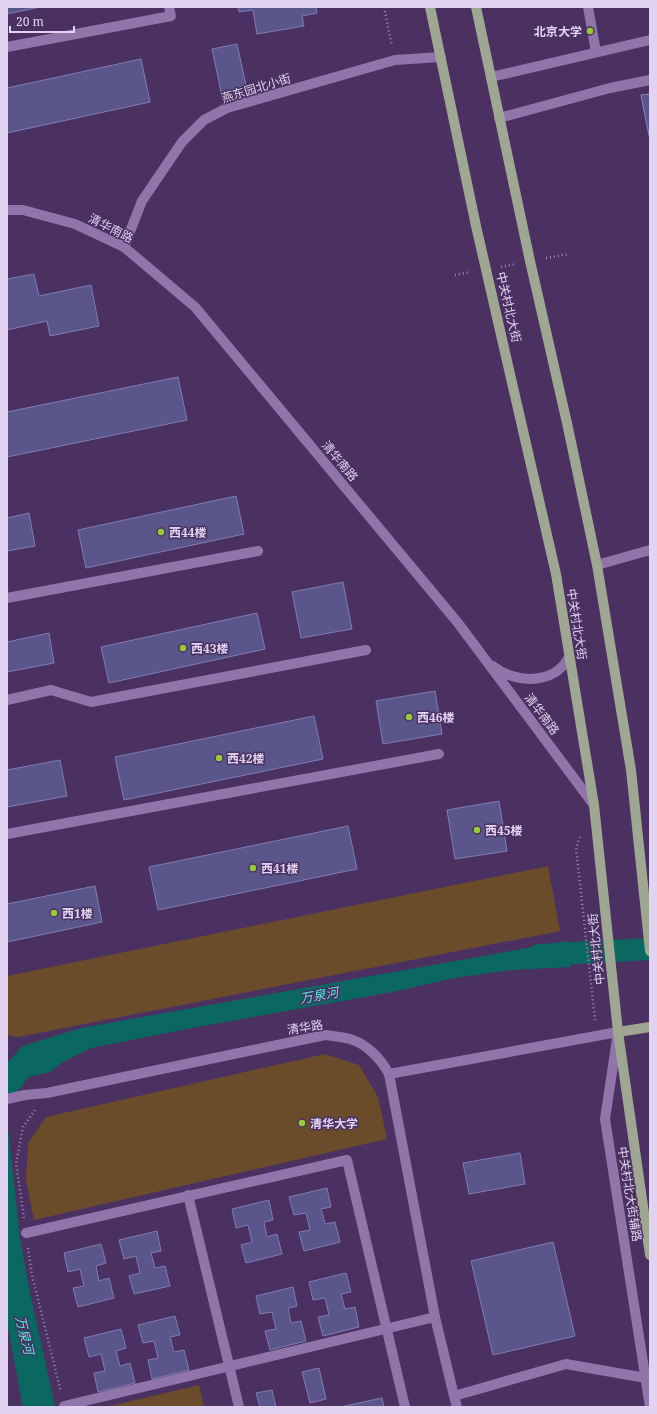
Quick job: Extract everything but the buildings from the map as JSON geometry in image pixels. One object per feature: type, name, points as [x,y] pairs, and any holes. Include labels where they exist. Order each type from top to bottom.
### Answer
[{"type":"main road","name":"中关村北大街","points":[[430,7],[556,574],[594,805],[618,1032],[650,1254]]},
{"type":"main road","points":[[476,7],[530,262],[566,416],[597,565],[631,770],[650,951]]},
{"type":"main road","points":[[618,1032],[650,1027]]},
{"type":"street","points":[[7,47],[171,16],[169,7]]},
{"type":"street","points":[[588,7],[596,52]]},
{"type":"street","points":[[491,77],[650,40]]},
{"type":"street","name":"燕东园北小街","points":[[124,247],[142,201],[182,142],[204,120],[227,108],[396,60],[441,57]]},
{"type":"street","points":[[499,118],[610,88],[650,80]]},
{"type":"street","name":"清华南路","points":[[7,210],[23,210],[75,224],[124,247],[195,307],[453,617],[594,805]]},
{"type":"street","points":[[597,565],[650,550]]},
{"type":"street","points":[[7,598],[258,551]]},
{"type":"street","points":[[7,700],[51,690],[91,702],[366,650]]},
{"type":"street","points":[[485,659],[501,673],[524,679],[542,679],[555,673],[566,664],[570,657]]},
{"type":"street","points":[[7,834],[439,754]]},
{"type":"street","points":[[457,1407],[435,1317],[389,1074],[618,1032]]},
{"type":"street","name":"中关村北大街辅路","points":[[618,1032],[605,1119],[650,1407]]},
{"type":"street","name":"清华路","points":[[7,1099],[25,1095],[47,1093],[325,1035],[350,1039],[363,1046],[382,1061],[389,1074]]},
{"type":"street","points":[[26,1233],[347,1160],[405,1407]]},
{"type":"street","points":[[188,1195],[228,1367],[239,1407]]},
{"type":"street","points":[[64,1406],[435,1317]]},
{"type":"street","points":[[454,1396],[566,1364],[646,1378]]},
{"type":"path","points":[[384,7],[396,60]]},
{"type":"path","points":[[455,275],[569,254]]},
{"type":"path","points":[[582,834],[576,848],[590,979]]},
{"type":"path","points":[[7,1403],[8,1407]]},
{"type":"shaded area","points":[[548,866],[560,931],[18,1037],[7,1035],[7,976]]},
{"type":"shaded area","points":[[325,1054],[359,1065],[378,1097],[387,1139],[34,1220],[26,1180],[28,1143],[46,1117]]},
{"type":"shaded area","points":[[199,1385],[204,1407],[106,1407]]},
{"type":"water","points":[[567,941],[571,967],[510,970],[455,978],[392,992],[197,1027],[91,1048],[63,1062],[50,1072],[7,1082],[7,1063],[23,1046],[81,1028]]},
{"type":"water","points":[[8,1129],[20,1238],[30,1293],[55,1407],[23,1407],[7,1323]]},
{"type":"waterway","name":"万泉河","points":[[539,955],[650,949]]},
{"type":"waterway","name":"万泉河","points":[[7,1087],[23,1066],[32,1058]]},
{"type":"place","name":"北京大学","points":[[590,31]]},
{"type":"place","name":"西44楼","points":[[161,532]]},
{"type":"place","name":"西43楼","points":[[183,648]]},
{"type":"place","name":"西46楼","points":[[409,717]]},
{"type":"place","name":"西42楼","points":[[219,758]]},
{"type":"place","name":"西45楼","points":[[477,830]]},
{"type":"place","name":"西41楼","points":[[253,868]]},
{"type":"place","name":"西1楼","points":[[54,913]]},
{"type":"place","name":"清华大学","points":[[302,1123]]}]
